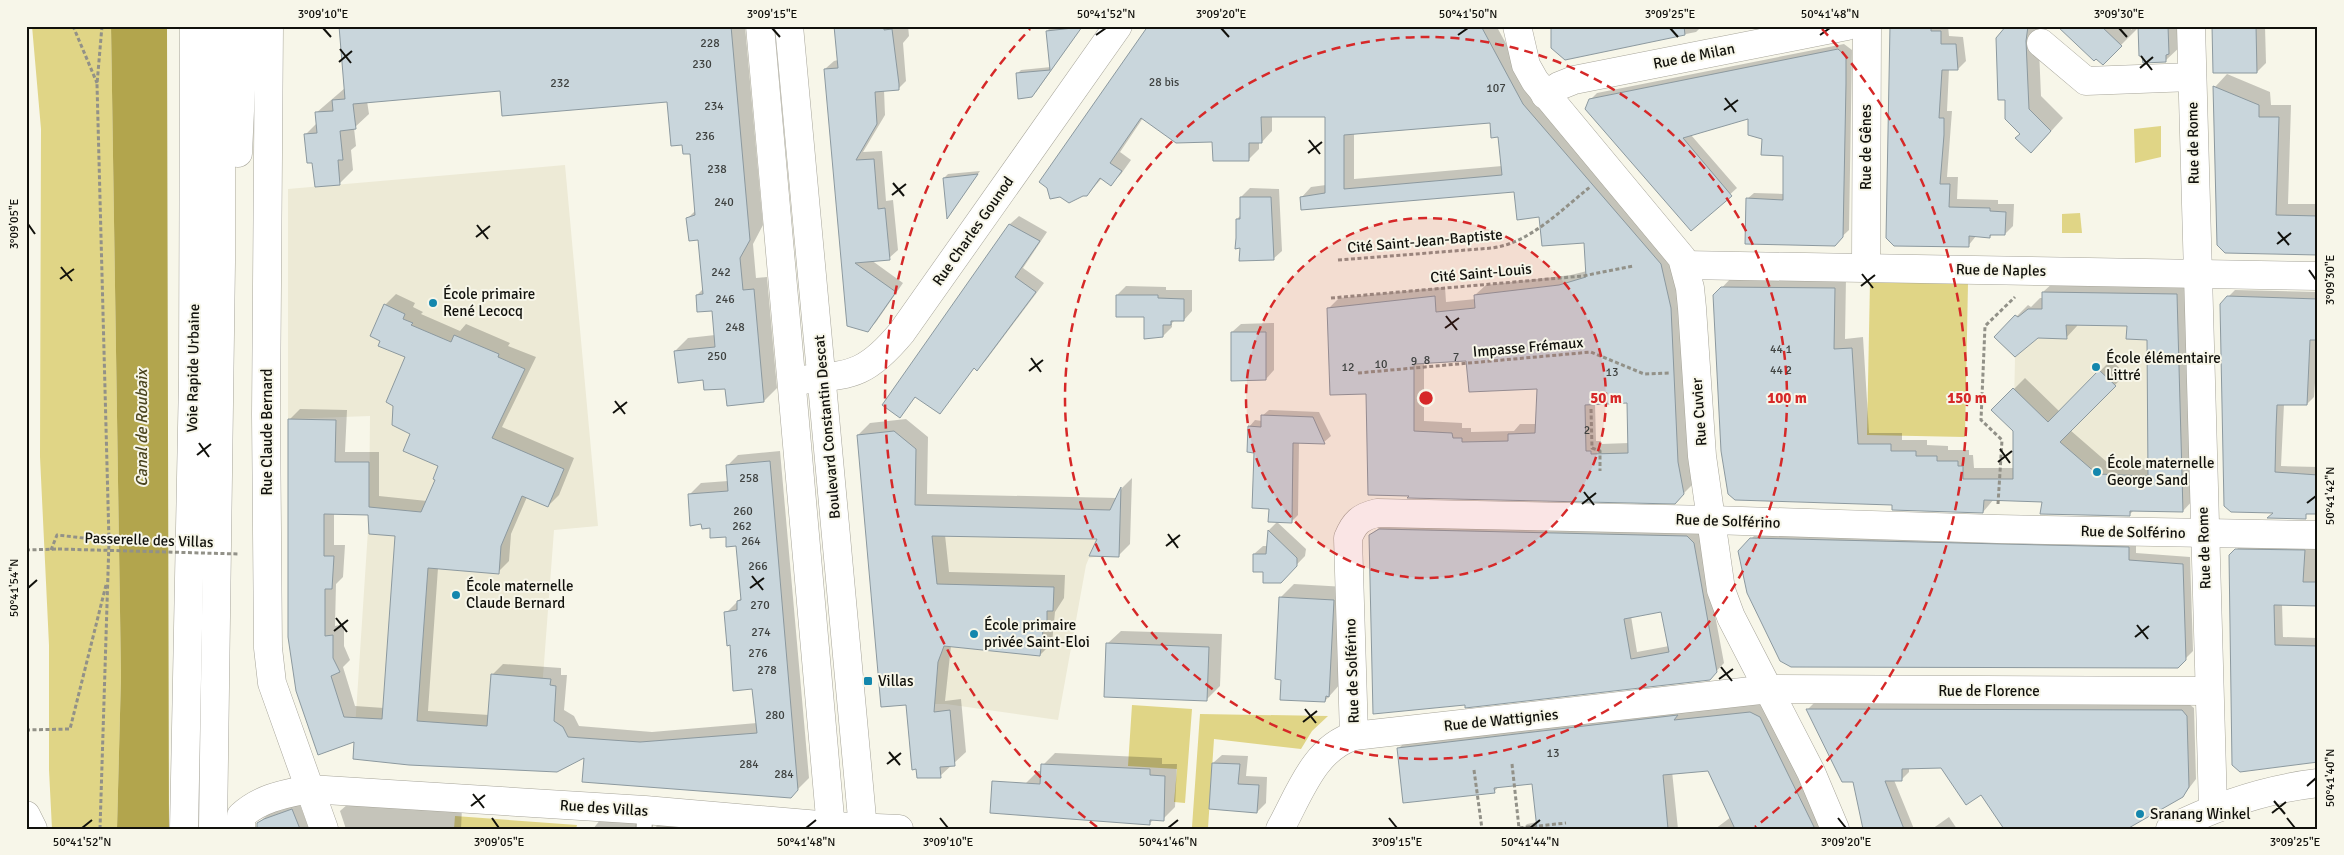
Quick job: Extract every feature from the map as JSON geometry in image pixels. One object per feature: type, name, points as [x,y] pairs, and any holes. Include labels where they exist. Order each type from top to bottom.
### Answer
[{"type":"main road","name":"Voie Rapide Urbaine","points":[[184,829],[193,368],[194,26]]},
{"type":"main road","name":"Voie Rapide Urbaine","points":[[213,829],[219,473],[221,26]]},
{"type":"main road","points":[[219,473],[237,193],[244,26]]},
{"type":"main road","name":"Rue Claude Bernard","points":[[269,26],[266,414],[268,648],[272,683],[324,829]]},
{"type":"main road","name":"Boulevard Constantin Descat","points":[[760,26],[831,828]]},
{"type":"main road","name":"Boulevard Constantin Descat","points":[[789,26],[823,378],[863,828]]},
{"type":"main road","name":"Rue Charles Gounod","points":[[792,382],[846,375],[868,366],[885,353],[902,332],[1118,26]]},
{"type":"main road","name":"Rue Cuvier","points":[[1517,26],[1526,65],[1545,95],[1677,251],[1684,265],[1691,301],[1702,456],[1718,572],[1726,604],[1811,772],[1835,829]]},
{"type":"main road","name":"Rue de Milan","points":[[1545,95],[1574,80],[1847,26]]},
{"type":"main road","name":"Rue de Gênes","points":[[1866,267],[1867,26]]},
{"type":"main road","name":"Rue de Rome","points":[[2190,26],[2197,274],[2213,533],[2208,691],[2213,808]]},
{"type":"main road","points":[[2041,43],[2086,80],[2192,78]]},
{"type":"main road","name":"Rue de Naples","points":[[1684,265],[2318,276]]},
{"type":"main road","name":"Rue de Solférino","points":[[1354,736],[1348,538],[1358,520],[1366,515],[1385,512],[1997,529],[2318,535]]},
{"type":"main road","name":"Rue de Florence","points":[[1769,690],[2208,691]]},
{"type":"main road","name":"Rue de Wattignies","points":[[1280,829],[1317,763],[1326,751],[1336,743],[1354,736],[1769,690]]},
{"type":"main road","points":[[2170,829],[2213,808],[2255,794],[2318,783]]},
{"type":"main road","name":"Rue des Villas","points":[[241,829],[241,816],[250,807],[273,796],[309,789],[645,820],[900,829]]},
{"type":"main road","points":[[26,815],[33,829]]},
{"type":"path","points":[[73,26],[97,84]]},
{"type":"path","points":[[100,829],[109,541],[97,84],[102,26]]},
{"type":"path","name":"Cité Saint-Jean-Baptiste","points":[[1338,260],[1510,245],[1530,233],[1611,172]]},
{"type":"path","name":"Cité Saint-Louis","points":[[1331,298],[1583,276],[1633,266]]},
{"type":"path","points":[[1997,529],[2002,440],[1981,420],[1985,326],[2015,298],[2014,271]]},
{"type":"path","name":"Impasse Frémaux","points":[[1358,372],[1591,352],[1644,374],[1696,371]]},
{"type":"path","points":[[1591,409],[1592,448],[1600,451],[1600,471]]},
{"type":"path","points":[[51,550],[57,535],[109,541]]},
{"type":"path","name":"Passerelle des Villas","points":[[26,550],[58,549],[239,554]]},
{"type":"path","points":[[26,730],[70,729],[108,577]]},
{"type":"path","points":[[1512,764],[1519,828],[1566,823]]},
{"type":"path","points":[[1474,770],[1482,829]]},
{"type":"shaded area","points":[[32,26],[111,26],[121,676],[117,829],[52,829],[49,770],[49,645],[40,457],[41,129]]},
{"type":"shaded area","points":[[2161,126],[2161,157],[2135,163],[2134,129]]},
{"type":"shaded area","name":"École primaire René Lecocq","points":[[565,165],[598,526],[554,530],[536,770],[353,759],[369,515],[370,416],[288,419],[288,189]]},
{"type":"shaded area","points":[[2080,213],[2082,233],[2062,233],[2062,214]]},
{"type":"shaded area","points":[[1870,281],[1968,283],[1965,437],[1867,435]]},
{"type":"shaded area","points":[[2045,292],[2177,294],[2183,512],[2041,509],[2042,502],[2012,501],[2015,358],[1994,337],[2015,315],[2019,317],[2028,309],[2042,309]]},
{"type":"shaded area","name":"École primaire privée Saint-Eloi","points":[[863,504],[1120,510],[1119,553],[1089,558],[1086,565],[1058,720],[946,704],[933,704]]},
{"type":"shaded area","points":[[1132,705],[1192,709],[1185,803],[1174,802],[1177,769],[1128,766]]},
{"type":"shaded area","points":[[1200,714],[1328,716],[1312,731],[1301,749],[1214,739],[1208,828],[1192,827]]},
{"type":"shaded area","points":[[455,816],[577,825],[576,829],[454,829]]},
{"type":"water","name":"Canal de Roubaix","points":[[111,26],[167,26],[169,829],[117,829],[121,676]]},
{"type":"building","points":[[339,26],[731,26],[750,240],[740,258],[743,290],[754,289],[764,402],[727,406],[725,389],[704,390],[703,380],[678,383],[674,351],[715,347],[712,311],[697,312],[696,295],[703,294],[698,240],[689,241],[686,218],[695,215],[690,154],[683,154],[682,145],[671,146],[667,102],[502,116],[500,91],[353,104],[356,129],[340,131],[343,160],[338,160],[340,185],[315,187],[312,163],[307,163],[304,134],[317,133],[315,112],[333,111],[332,100],[345,99]]},
{"type":"building","points":[[834,26],[884,26],[884,30],[892,29],[899,84],[899,90],[875,92],[877,124],[856,160],[874,159],[878,209],[885,208],[890,260],[855,263],[896,292],[868,332],[847,326],[824,69],[838,68]]},
{"type":"building","points":[[1148,26],[1481,26],[1523,104],[1661,264],[1671,308],[1678,462],[1684,494],[1675,504],[1407,498],[1409,496],[1368,495],[1366,394],[1330,395],[1327,308],[1435,296],[1436,312],[1475,308],[1474,295],[1559,285],[1586,277],[1584,243],[1542,246],[1539,217],[1517,220],[1514,192],[1301,210],[1300,197],[1325,193],[1325,117],[1261,117],[1262,143],[1249,143],[1249,161],[1213,161],[1212,142],[1176,143],[1141,118],[1110,163],[1122,171],[1111,186],[1100,178],[1087,196],[1069,203],[1060,197],[1050,199],[1047,188],[1039,182]],"holes":[[[1490,123],[1491,138],[1498,137],[1502,175],[1344,189],[1344,135]],[[1466,361],[1469,392],[1537,389],[1535,433],[1508,434],[1508,441],[1462,442],[1462,438],[1453,438],[1452,433],[1414,431],[1414,364]],[[1627,403],[1628,453],[1591,454],[1591,451],[1586,451],[1585,405]]]},
{"type":"building","points":[[1551,26],[1684,26],[1685,35],[1565,60],[1551,48]]},
{"type":"building","points":[[1890,26],[1931,26],[1931,31],[1941,31],[1941,44],[1956,44],[1958,70],[1942,70],[1939,118],[1944,118],[1944,135],[1940,184],[1950,184],[1949,207],[1990,208],[1990,211],[2006,212],[2005,235],[1990,235],[1990,238],[1969,236],[1969,247],[1894,246],[1886,238]]},
{"type":"building","points":[[2006,26],[2028,26],[2026,41],[2029,109],[2051,131],[2031,153],[2015,138],[2020,134],[2005,119],[2005,100],[1998,100],[1996,38]]},
{"type":"building","points":[[2057,26],[2101,26],[2122,46],[2103,65],[2096,59],[2094,61]]},
{"type":"building","points":[[2138,26],[2168,26],[2169,54],[2166,55],[2166,62],[2143,63],[2142,56],[2139,56]]},
{"type":"building","points":[[2212,26],[2256,26],[2257,73],[2213,73]]},
{"type":"building","points":[[1082,27],[1032,97],[1018,99],[1016,73],[1050,70],[1046,31]]},
{"type":"building","points":[[1838,49],[1846,56],[1846,84],[1843,237],[1835,246],[1745,244],[1746,198],[1783,200],[1783,156],[1761,155],[1762,139],[1748,135],[1748,119],[1683,138],[1732,196],[1691,231],[1585,109],[1589,99]]},
{"type":"building","points":[[2213,86],[2259,105],[2259,117],[2279,117],[2276,215],[2318,216],[2318,255],[2225,253],[2217,245]]},
{"type":"building","points":[[978,174],[947,219],[943,178]]},
{"type":"building","points":[[1240,197],[1271,197],[1274,260],[1239,261],[1240,248],[1235,249],[1236,219],[1240,219]]},
{"type":"building","points":[[1009,224],[1040,241],[1015,277],[1036,292],[977,371],[974,368],[940,414],[915,397],[900,418],[882,405]]},
{"type":"building","points":[[1721,287],[1835,288],[1834,349],[1852,348],[1858,444],[1891,444],[1891,451],[1916,451],[1916,456],[1937,456],[1937,461],[1958,461],[1958,466],[1963,466],[1963,479],[2013,479],[2013,431],[1991,410],[2013,388],[2048,422],[2099,370],[2116,386],[2060,442],[2097,474],[2148,476],[2147,340],[2126,339],[2127,326],[2066,325],[2067,339],[2038,338],[2015,357],[1994,337],[2015,315],[2018,317],[2028,309],[2042,309],[2042,292],[2177,294],[2183,512],[2130,511],[2130,516],[2040,514],[2042,502],[1984,500],[1983,513],[1892,510],[1892,505],[1735,500],[1728,494],[1721,451],[1713,295]]},
{"type":"building","points":[[1116,295],[1158,295],[1158,298],[1184,299],[1184,321],[1171,321],[1171,325],[1163,325],[1163,337],[1144,339],[1144,317],[1116,317]]},
{"type":"building","points":[[2227,296],[2318,299],[2318,340],[2310,340],[2307,405],[2277,405],[2275,472],[2318,475],[2318,514],[2306,514],[2306,519],[2267,518],[2273,513],[2231,512],[2224,506],[2220,304]]},
{"type":"building","points":[[384,304],[405,314],[403,319],[413,323],[411,325],[451,342],[454,335],[499,354],[498,357],[525,369],[492,438],[564,469],[548,507],[522,496],[501,546],[499,574],[428,568],[417,721],[487,726],[491,674],[551,679],[550,685],[556,686],[554,721],[563,727],[568,737],[640,742],[757,733],[752,689],[733,691],[730,645],[727,646],[724,612],[737,610],[737,601],[741,600],[736,546],[726,547],[726,537],[710,538],[710,528],[702,529],[701,524],[690,526],[688,494],[728,491],[726,465],[770,461],[798,790],[791,798],[582,782],[584,758],[557,772],[409,765],[353,759],[354,742],[318,755],[296,691],[288,637],[288,419],[336,420],[335,462],[369,462],[369,507],[421,512],[435,480],[433,479],[438,466],[403,451],[410,434],[392,425],[393,406],[386,402],[405,357],[378,346],[380,341],[370,336]],"holes":[[[324,514],[368,515],[369,534],[395,536],[382,719],[344,717],[331,676],[340,672],[333,658],[333,635],[325,636],[325,589],[332,589],[334,556],[324,556]]]},
{"type":"building","points":[[1231,332],[1266,332],[1266,380],[1231,381]]},
{"type":"building","points":[[1261,415],[1313,417],[1325,444],[1293,443],[1292,523],[1268,522],[1269,509],[1252,508],[1254,453],[1247,452],[1248,426],[1261,427]]},
{"type":"building","name":"École primaire privée Saint-Eloi","points":[[894,431],[916,449],[915,505],[1110,510],[1121,487],[1119,557],[1089,556],[1097,539],[932,536],[937,584],[1054,587],[1053,611],[1047,611],[1047,622],[1044,622],[1040,656],[944,646],[938,662],[934,712],[950,710],[955,766],[940,767],[941,778],[917,778],[916,769],[912,770],[906,705],[881,707],[857,435]]},
{"type":"building","points":[[1379,529],[1687,536],[1694,543],[1717,672],[1710,680],[1465,708],[1465,705],[1373,714],[1369,535]],"holes":[[[1661,612],[1669,652],[1631,659],[1624,619]]]},
{"type":"building","points":[[1268,530],[1297,558],[1297,566],[1281,583],[1263,583],[1263,572],[1253,572],[1253,554],[1266,554]]},
{"type":"building","points":[[1750,538],[2129,547],[2129,560],[2183,564],[2186,660],[2178,668],[1791,667],[1780,661],[1747,593],[1738,551]]},
{"type":"building","points":[[2235,549],[2305,550],[2303,582],[2318,582],[2318,606],[2274,605],[2275,645],[2318,646],[2318,762],[2240,772],[2232,765],[2229,555]]},
{"type":"building","points":[[1279,597],[1334,600],[1329,697],[1326,696],[1325,702],[1280,700],[1281,680],[1275,679]]},
{"type":"building","points":[[1106,643],[1209,647],[1207,701],[1104,697]]},
{"type":"building","points":[[1806,709],[2182,710],[2187,716],[2189,787],[2183,797],[2127,829],[2004,829],[1981,795],[1966,805],[1941,768],[1902,769],[1902,781],[1885,781],[1904,829],[1863,829],[1853,782],[1842,782]]},
{"type":"building","points":[[1750,712],[1760,717],[1815,829],[1735,829],[1708,771],[1663,775],[1668,829],[1537,829],[1532,784],[1494,788],[1495,793],[1403,803],[1397,748],[1678,715],[1674,720]]},
{"type":"building","points":[[1212,763],[1240,764],[1238,784],[1259,785],[1257,813],[1209,809]]},
{"type":"building","points":[[1041,764],[1150,769],[1150,775],[1165,776],[1164,821],[1150,820],[1150,825],[990,813],[992,781],[1040,784]]},
{"type":"building","points":[[292,809],[300,829],[257,829],[257,823],[264,819]]},
{"type":"place","name":"École primaire René Lecocq","points":[[433,303]]},
{"type":"place","name":"École élémentaire Littré","points":[[2096,367]]},
{"type":"place","name":"École maternelle George Sand","points":[[2097,472]]},
{"type":"place","name":"École maternelle Claude Bernard","points":[[456,595]]},
{"type":"place","name":"École primaire privée Saint-Eloi","points":[[974,634]]},
{"type":"place","name":"Villas","points":[[868,681]]},
{"type":"place","name":"Sranang Winkel","points":[[2140,814]]}]
